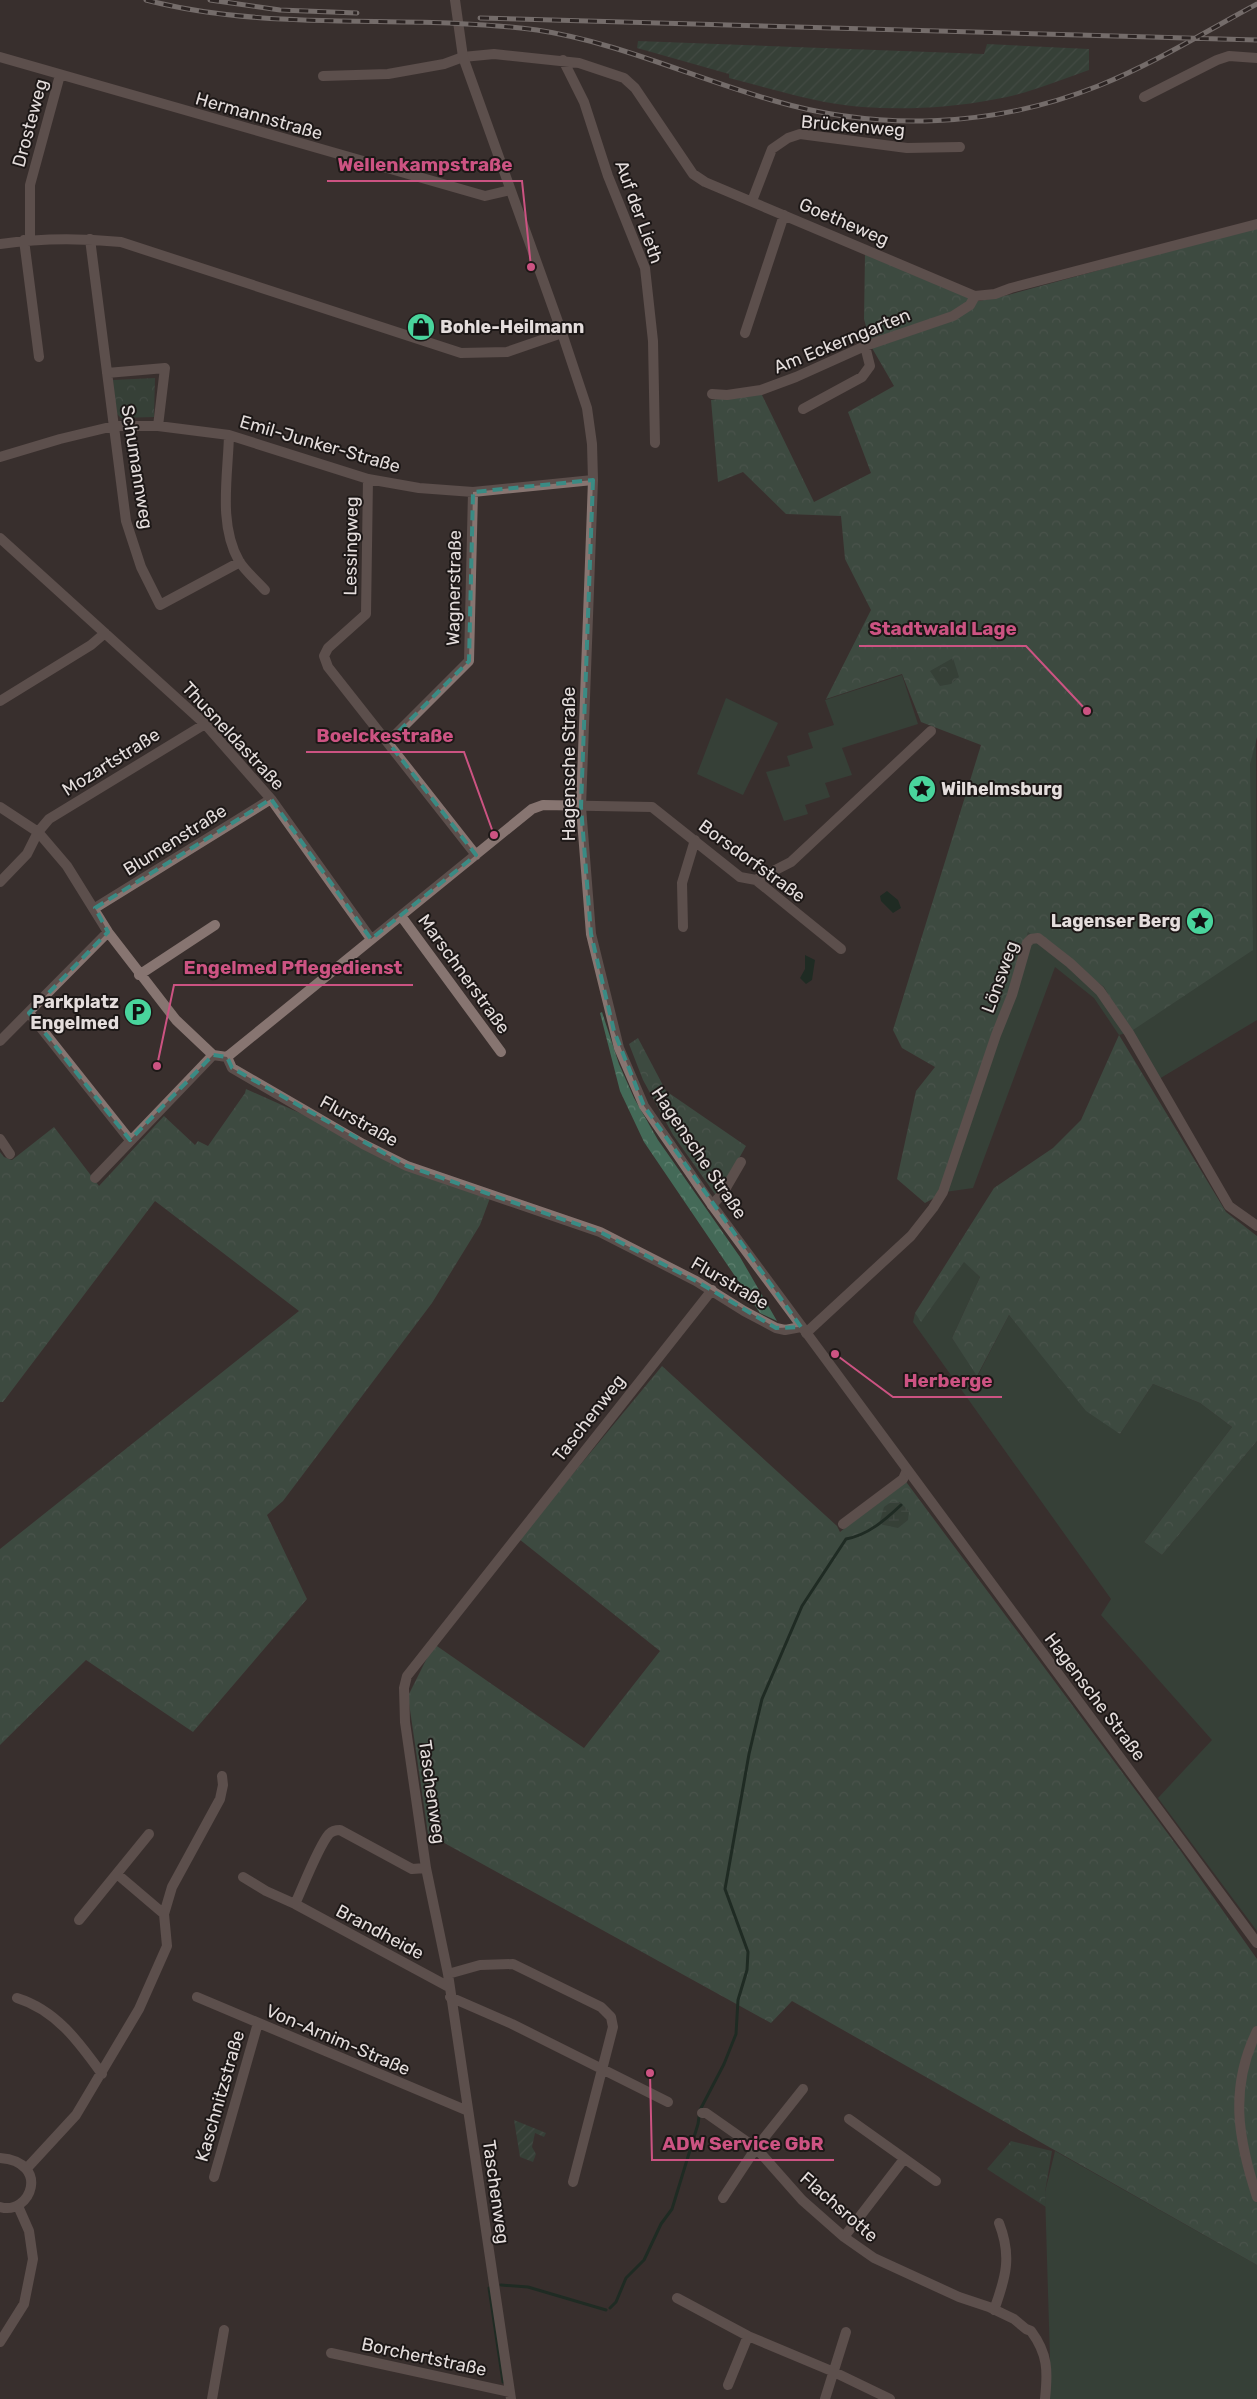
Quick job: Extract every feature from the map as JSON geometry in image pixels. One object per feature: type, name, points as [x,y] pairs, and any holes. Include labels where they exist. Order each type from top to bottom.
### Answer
[{"type":"street","name":"Hagensche Straße","points":[[455,0],[463,57],[587,408],[592,444],[592,480],[581,807],[591,934],[619,1048],[644,1106],[712,1206],[1257,1943]]},
{"type":"street","name":"Goetheweg","points":[[323,76],[388,74],[444,64],[463,57],[494,54],[563,60],[579,63],[624,78],[635,88],[693,174],[705,182],[975,296]]},
{"type":"street","points":[[1144,97],[1217,60],[1229,56],[1257,58]]},
{"type":"street","name":"Hermannstraße","points":[[0,57],[485,196],[510,190]]},
{"type":"street","name":"Auf der Lieth","points":[[563,60],[584,102],[608,176],[645,268],[653,341],[654,443]]},
{"type":"street","name":"Drosteweg","points":[[39,357],[27,240],[30,185],[60,75]]},
{"type":"street","name":"Brückenweg","points":[[752,201],[772,149],[788,138],[800,134],[908,148],[960,147]]},
{"type":"street","points":[[745,333],[784,214]]},
{"type":"street","points":[[975,296],[995,294],[1011,288],[1257,224]]},
{"type":"street","points":[[0,244],[27,240],[90,239],[130,245],[461,353],[507,352],[562,333]]},
{"type":"street","name":"Schumannweg","points":[[90,239],[126,521],[141,567],[160,605],[240,562]]},
{"type":"street","name":"Am Eckerngarten","points":[[712,394],[727,395],[761,390],[865,346],[953,316],[970,305],[975,296]]},
{"type":"street","points":[[803,409],[862,377],[870,366],[865,346]]},
{"type":"street","points":[[107,373],[164,368],[158,426]]},
{"type":"street","name":"Emil-Junker-Straße","points":[[0,457],[60,439],[114,426],[158,426],[229,435],[368,479],[419,488],[473,492],[592,480]]},
{"type":"street","points":[[229,435],[226,517],[230,541],[240,562],[265,590]]},
{"type":"street","name":"Lessingweg","points":[[368,479],[366,614],[328,648],[324,656],[328,667],[388,742]]},
{"type":"street","name":"Wagnerstraße","points":[[388,742],[469,661],[473,492]]},
{"type":"street","name":"Thusneldastraße","points":[[0,538],[205,724],[271,799],[371,939]]},
{"type":"street","points":[[0,701],[91,645],[105,633]]},
{"type":"street","name":"Mozartstraße","points":[[0,882],[27,854],[38,832],[49,819],[205,724]]},
{"type":"street","points":[[756,880],[791,862],[931,731]]},
{"type":"street","points":[[388,742],[476,855]]},
{"type":"street","name":"Blumenstraße","points":[[95,908],[271,799]]},
{"type":"street","name":"Borsdorfstraße","points":[[227,1057],[538,806],[652,807],[740,877],[756,880],[841,949]]},
{"type":"street","points":[[0,808],[38,832],[67,866],[95,908],[108,932],[176,1020],[213,1055],[227,1057]]},
{"type":"street","points":[[684,927],[682,883],[695,840]]},
{"type":"street","name":"Marschnerstraße","points":[[401,916],[501,1052]]},
{"type":"street","points":[[139,974],[215,925]]},
{"type":"street","points":[[0,1042],[108,932]]},
{"type":"street","name":"Lönsweg","points":[[803,1330],[910,1236],[933,1208],[943,1192],[996,1035],[1012,996],[1027,943],[1031,939],[1038,938],[1100,990],[1129,1032],[1229,1206],[1257,1226]]},
{"type":"street","points":[[29,1013],[130,1140]]},
{"type":"street","points":[[96,1178],[130,1140],[213,1055]]},
{"type":"street","name":"Flurstraße","points":[[227,1057],[232,1068],[363,1144],[407,1166],[600,1232],[712,1290],[744,1311],[776,1328],[803,1330]]},
{"type":"street","points":[[0,1139],[10,1154]]},
{"type":"street","points":[[712,1206],[723,1193],[741,1162]]},
{"type":"street","name":"Taschenweg","points":[[511,2395],[448,1974],[426,1868],[405,1722],[404,1688],[407,1676],[712,1290]]},
{"type":"street","points":[[842,1524],[903,1479],[907,1470]]},
{"type":"street","points":[[0,2207],[18,2206],[26,2198],[30,2188],[28,2168],[76,2115],[139,2009],[167,1946],[164,1914],[172,1887],[183,1863],[220,1799],[223,1785],[222,1776]]},
{"type":"street","points":[[295,1904],[324,1843],[330,1833],[335,1830],[340,1830],[412,1869],[426,1868]]},
{"type":"street","points":[[79,1920],[148,1834]]},
{"type":"street","points":[[117,1874],[164,1914]]},
{"type":"street","name":"Brandheide","points":[[243,1877],[266,1891],[295,1904],[450,1992],[668,2102]]},
{"type":"street","points":[[448,1974],[480,1966],[513,1964],[601,2007],[611,2017],[613,2028],[573,2182]]},
{"type":"street","name":"Von-Arnim-Straße","points":[[197,1996],[468,2111]]},
{"type":"street","points":[[17,1998],[29,2002],[48,2013],[74,2035],[102,2074]]},
{"type":"street","name":"Kaschnitzstraße","points":[[214,2177],[258,2023]]},
{"type":"street","points":[[1257,2031],[1247,2052],[1240,2076],[1238,2102],[1250,2177],[1257,2197]]},
{"type":"street","points":[[723,2198],[756,2148],[803,2089]]},
{"type":"street","name":"Flachsrotte","points":[[702,2113],[706,2113],[756,2148],[802,2200],[844,2237],[874,2258],[959,2297],[994,2310],[1031,2331],[1041,2344],[1047,2377],[1045,2399]]},
{"type":"street","points":[[849,2119],[936,2181]]},
{"type":"street","points":[[0,2158],[10,2158],[28,2168]]},
{"type":"street","points":[[844,2237],[904,2159]]},
{"type":"street","points":[[0,2342],[24,2304],[33,2259],[29,2231],[18,2206]]},
{"type":"street","points":[[994,2310],[1004,2285],[1008,2255],[1006,2240],[999,2223]]},
{"type":"street","points":[[677,2298],[748,2336],[834,2372],[890,2399]]},
{"type":"street","points":[[212,2399],[224,2330]]},
{"type":"street","points":[[825,2399],[846,2332]]},
{"type":"street","points":[[728,2385],[748,2336]]},
{"type":"street","name":"Borchertstraße","points":[[331,2353],[511,2395]]},
{"type":"highlighted area","points":[[593,480],[581,807],[591,934],[614,1031],[644,1106],[801,1327],[776,1328],[696,1281],[600,1232],[407,1166],[232,1068],[227,1057],[213,1055],[130,1140],[29,1013],[108,932],[95,908],[271,799],[371,939],[476,855],[388,742],[469,661],[473,492]]},
{"type":"green space","points":[[638,41],[984,54],[987,44],[1089,49],[1089,70],[1029,91],[975,103],[927,108],[862,107],[812,99],[729,78],[729,74],[637,48]]},
{"type":"green space","points":[[1257,227],[1257,737],[1250,765],[1253,950],[1130,1032],[1104,987],[1028,932],[945,1192],[925,1203],[897,1179],[916,1091],[935,1067],[902,1048],[893,1030],[981,745],[921,722],[902,674],[826,699],[871,610],[845,559],[841,516],[786,514],[743,472],[718,482],[711,400],[761,393],[814,502],[871,473],[848,412],[894,386],[872,348],[864,319],[865,253],[979,301],[1008,295]]},
{"type":"green space","points":[[155,378],[154,417],[121,418],[115,412],[113,380]]},
{"type":"green space","points":[[953,658],[959,677],[951,684],[940,686],[930,671]]},
{"type":"green space","points":[[902,675],[918,724],[842,748],[852,775],[825,783],[830,797],[805,805],[808,814],[784,821],[766,772],[790,766],[787,756],[813,748],[808,733],[834,725],[825,700]]},
{"type":"green space","points":[[726,698],[778,723],[743,795],[697,774]]},
{"type":"green space","points":[[1256,737],[1257,1020],[1159,1079],[1130,1032],[1250,765]]},
{"type":"green space","points":[[1028,931],[1104,987],[1130,1032],[1119,1035],[1094,998],[1055,967],[973,1188],[945,1192]]},
{"type":"green space","points":[[602,1012],[619,1064],[634,1098],[658,1140],[740,1257],[777,1321],[760,1313],[644,1142],[620,1091],[600,1013]]},
{"type":"green space","points":[[1119,1035],[1226,1212],[1257,1236],[1257,1441],[1162,1555],[1144,1542],[1232,1427],[1200,1403],[1153,1384],[1120,1434],[1086,1411],[1009,1315],[977,1376],[952,1338],[980,1277],[964,1262],[921,1322],[915,1313],[994,1188],[1053,1148],[1081,1120]]},
{"type":"green space","points":[[638,1038],[666,1091],[746,1146],[717,1197],[673,1135],[643,1080],[629,1044]]},
{"type":"green space","points":[[246,1089],[490,1198],[480,1225],[432,1303],[283,1501],[267,1515],[307,1599],[193,1732],[86,1660],[0,1745],[0,1549],[299,1311],[155,1201],[3,1402],[0,1402],[0,1152],[4,1157],[12,1160],[54,1127],[99,1186],[164,1116],[195,1145],[198,1141],[208,1146]]},
{"type":"green space","points":[[964,1261],[980,1277],[952,1338],[978,1375],[1009,1315],[1040,1353],[1120,1434],[1153,1384],[1200,1403],[1232,1427],[1144,1542],[1162,1555],[1257,1441],[1257,1931],[1158,1798],[1212,1740],[1101,1615],[1111,1599],[913,1322],[915,1313],[921,1321]]},
{"type":"green space","points":[[662,1366],[837,1526],[840,1532],[904,1479],[1180,1850],[1257,1959],[1257,2265],[792,2001],[771,2023],[428,1834],[408,1696],[434,1644],[584,1748],[660,1651],[519,1539]]},
{"type":"green space","points":[[891,1502],[900,1502],[909,1511],[908,1520],[898,1528],[879,1524],[884,1507]]},
{"type":"green space","points":[[514,2120],[546,2133],[544,2137],[535,2133],[532,2147],[536,2154],[533,2162],[520,2157]]},
{"type":"green space","points":[[1011,2141],[1052,2151],[1045,2192],[1046,2207],[987,2169]]},
{"type":"green space","points":[[1055,2151],[1257,2265],[1257,2399],[1048,2399],[1050,2359],[1045,2192]]},
{"type":"shaded area","points":[[887,891],[898,900],[901,908],[893,913],[881,901],[880,896]]},
{"type":"shaded area","points":[[805,955],[815,960],[812,980],[806,984],[800,978],[805,969]]},
{"type":"waterway","points":[[610,2308],[616,2302],[626,2278],[644,2260],[661,2224],[672,2209],[698,2124],[700,2110],[724,2064],[736,2034],[738,2000],[747,1970],[748,1952],[725,1889],[749,1754],[762,1699],[802,1606],[846,1539],[869,1530],[901,1505]]},
{"type":"waterway","points":[[501,2285],[528,2287],[606,2310]]},
{"type":"waterway","points":[[489,2288],[503,2382]]},
{"type":"railway","points":[[146,0],[194,10],[291,20],[439,23],[537,30],[597,43],[775,101],[815,111],[897,121],[978,117],[1019,110],[1059,100],[1139,68],[1257,4]]},
{"type":"railway","points":[[210,0],[280,10],[357,13]]},
{"type":"railway","points":[[480,18],[1257,40]]},
{"type":"place","name":"Wellenkampstraße","points":[[531,267]]},
{"type":"place","name":"Bohle-Heilmann","points":[[421,327]]},
{"type":"place","name":"Stadtwald Lage","points":[[1087,711]]},
{"type":"place","name":"Wilhelmsburg","points":[[922,789]]},
{"type":"place","name":"Boelckestraße","points":[[494,835]]},
{"type":"place","name":"Lagenser Berg","points":[[1200,921]]},
{"type":"place","name":"Parkplatz Engelmed","points":[[138,1012]]},
{"type":"place","name":"Engelmed Pflegedienst","points":[[157,1066]]},
{"type":"place","name":"Herberge","points":[[835,1354]]},
{"type":"place","name":"ADW Service GbR","points":[[650,2073]]}]
